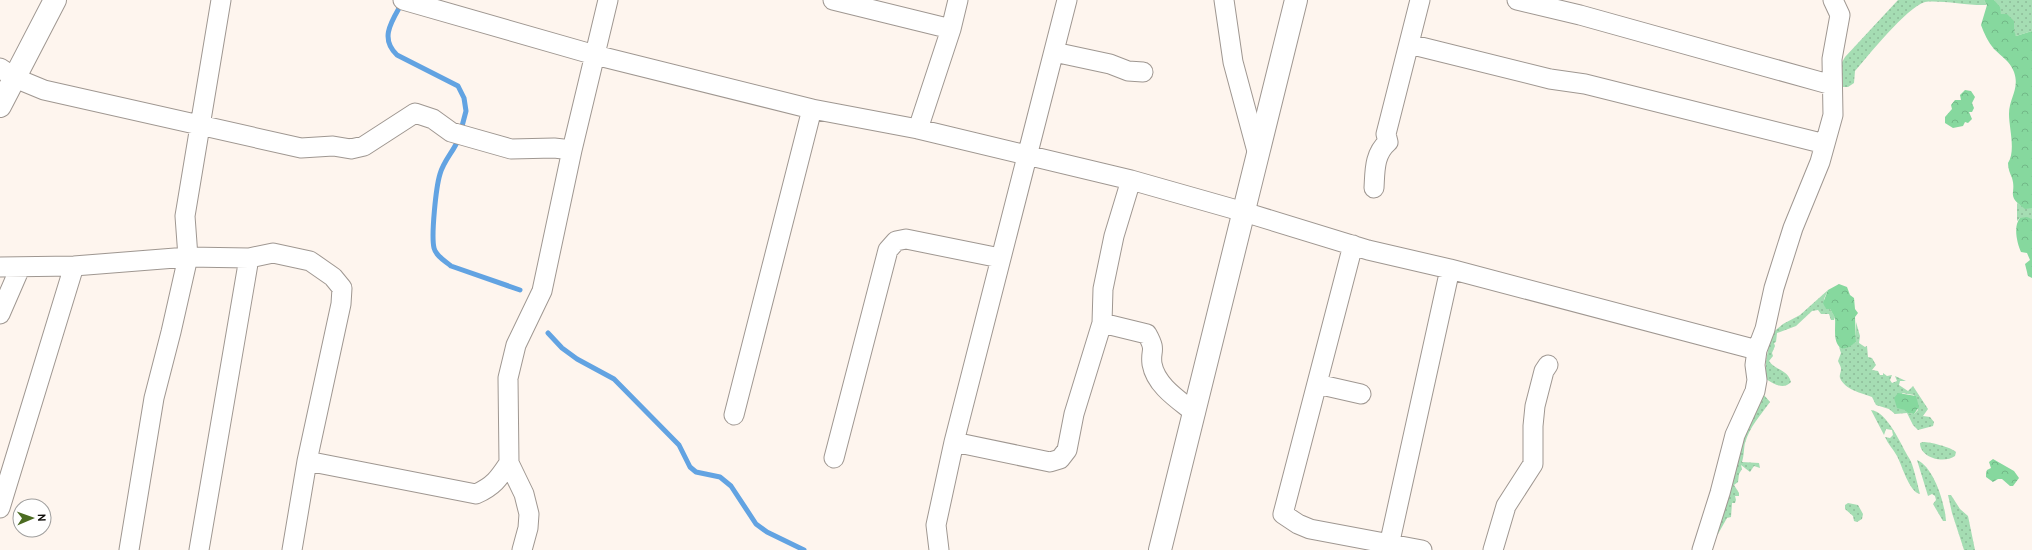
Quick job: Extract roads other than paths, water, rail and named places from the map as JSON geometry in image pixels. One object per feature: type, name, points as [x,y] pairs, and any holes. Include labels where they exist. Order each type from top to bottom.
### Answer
[{"type":"street","points":[[0,106],[7,73],[55,0]]},
{"type":"street","points":[[129,550],[154,398],[188,257],[185,216],[199,124],[221,0]]},
{"type":"street","points":[[403,0],[595,55],[812,109],[918,129],[1131,180],[1353,245],[1757,350]]},
{"type":"street","points":[[522,550],[528,528],[529,514],[524,494],[509,463],[508,378],[516,345],[542,291],[572,150],[608,0]]},
{"type":"street","points":[[918,129],[951,29],[958,0]]},
{"type":"street","points":[[939,550],[936,525],[954,442],[1067,0]]},
{"type":"street","points":[[1224,0],[1233,62],[1258,155]]},
{"type":"street","points":[[1160,550],[1296,0]]},
{"type":"street","points":[[1374,188],[1378,154],[1382,147],[1388,142],[1386,134],[1420,0]]},
{"type":"street","points":[[1517,0],[1580,15],[1832,85]]},
{"type":"street","points":[[840,1],[951,29]]},
{"type":"street","points":[[1702,550],[1720,493],[1735,435],[1755,391],[1757,380],[1755,365],[1757,350],[1765,329],[1774,288],[1793,228],[1820,162],[1833,115],[1832,59],[1840,5]]},
{"type":"street","points":[[1410,44],[1550,79],[1585,84],[1825,144]]},
{"type":"street","points":[[1054,52],[1110,64],[1128,71],[1142,72]]},
{"type":"street","points":[[7,73],[44,90],[301,148],[333,146],[350,149],[364,146],[415,113],[433,119],[451,132],[511,150],[554,148],[572,150]]},
{"type":"street","points":[[734,415],[812,109]]},
{"type":"street","points":[[954,442],[1050,462],[1060,459],[1067,450],[1074,414],[1102,324],[1103,289],[1114,236],[1131,180]]},
{"type":"street","points":[[834,458],[888,250],[896,241],[906,239],[1000,258]]},
{"type":"street","points":[[1353,245],[1283,514],[1298,524],[1310,529],[1389,546],[1422,550]]},
{"type":"street","points":[[0,267],[20,268],[74,266],[188,257],[249,258],[273,253],[310,261],[333,277],[342,288],[341,304],[307,461],[292,550]]},
{"type":"street","points":[[204,549],[249,258]]},
{"type":"street","points":[[0,508],[74,266]]},
{"type":"street","points":[[0,314],[20,268]]},
{"type":"street","points":[[1389,546],[1450,269]]},
{"type":"street","points":[[1102,324],[1147,334],[1154,348],[1152,364],[1158,377],[1168,391],[1195,413]]},
{"type":"street","points":[[1493,550],[1506,506],[1533,464],[1533,426],[1535,406],[1544,371],[1548,365]]},
{"type":"street","points":[[1317,384],[1361,394]]},
{"type":"street","points":[[307,461],[476,494],[488,489],[498,480],[509,463]]},
{"type":"waterway","points":[[402,3],[394,16],[389,29],[388,36],[392,49],[397,55],[458,86],[464,98],[466,111],[461,130]]},
{"type":"waterway","points":[[459,138],[444,164],[438,180],[433,242],[435,251],[451,266],[520,290]]},
{"type":"waterway","points":[[548,333],[562,348],[577,359],[614,379],[679,445],[690,467],[696,472],[720,477],[731,486],[756,524],[767,532],[804,550]]}]
